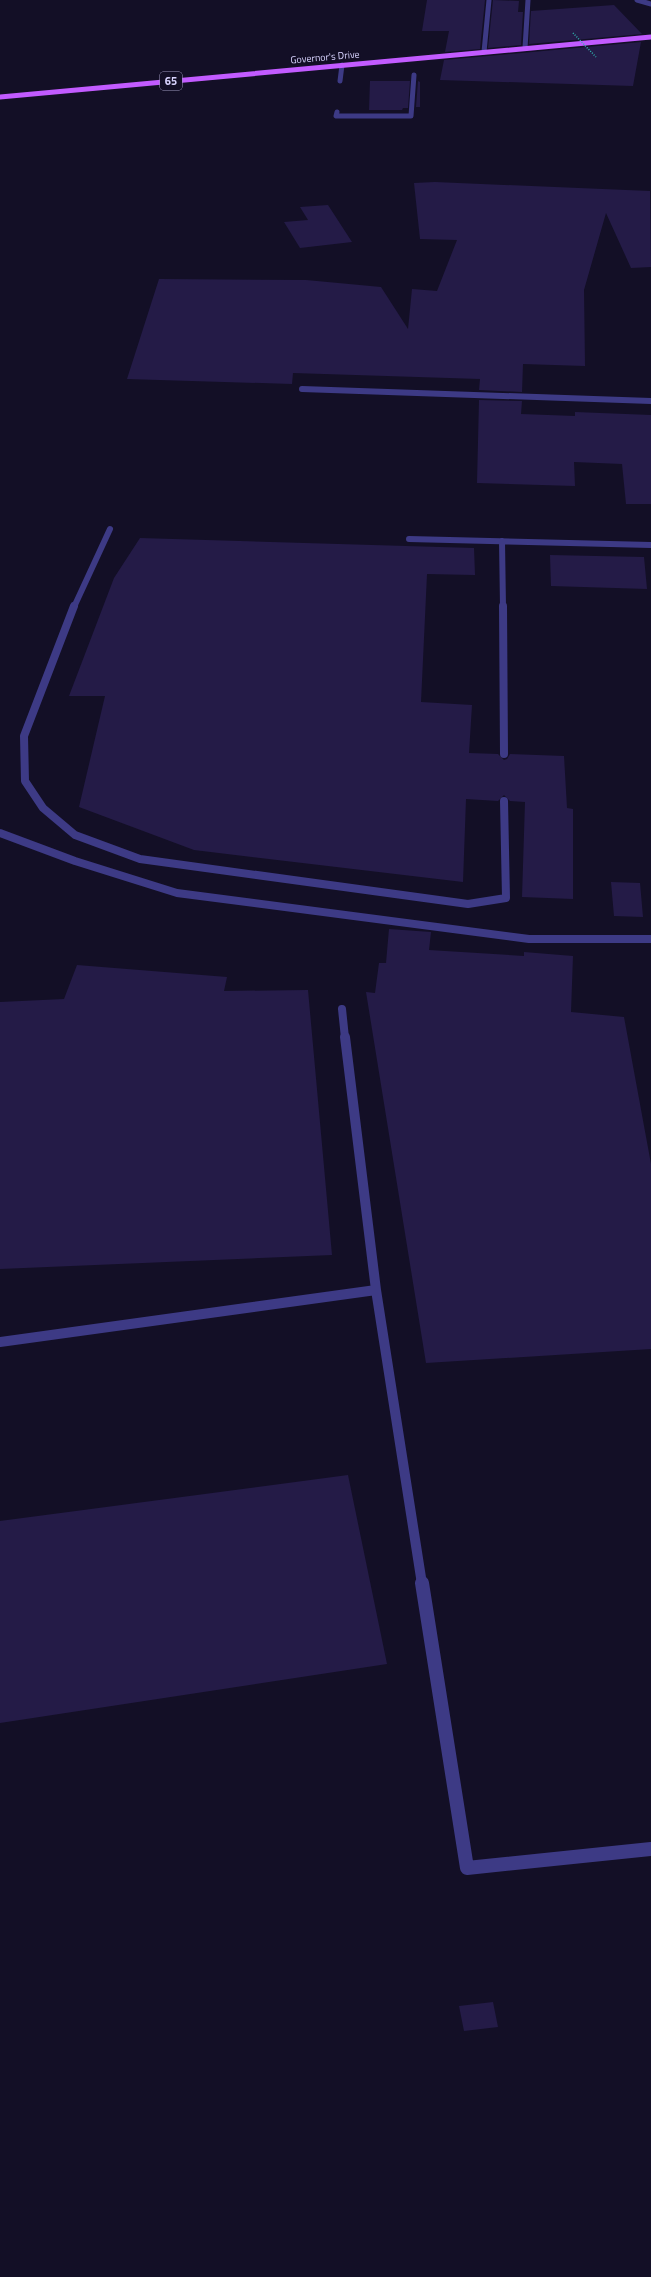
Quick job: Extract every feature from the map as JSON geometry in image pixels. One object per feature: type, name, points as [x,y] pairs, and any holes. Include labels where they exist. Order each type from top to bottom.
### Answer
[{"type":"main road","name":"Governor's Drive","points":[[1,97],[651,36]]},
{"type":"street","points":[[484,52],[489,0]]},
{"type":"street","points":[[524,48],[528,0]]},
{"type":"street","points":[[636,0],[651,4]]},
{"type":"street","points":[[340,81],[342,65]]},
{"type":"street","points":[[337,112],[336,116],[411,116],[414,75]]},
{"type":"street","points":[[302,389],[651,401]]},
{"type":"street","points":[[110,529],[67,621],[24,736],[25,781],[43,808],[75,835],[140,859],[468,904],[506,898],[504,801]]},
{"type":"street","points":[[409,539],[651,545]]},
{"type":"street","points":[[502,541],[504,754]]},
{"type":"street","points":[[0,833],[75,861],[177,893],[529,939],[651,939]]},
{"type":"street","points":[[342,1009],[376,1290],[467,1868],[651,1849]]},
{"type":"street","points":[[0,1342],[376,1290]]},
{"type":"path","points":[[573,33],[596,57]]},
{"type":"building","points":[[427,0],[485,0],[480,49],[445,52],[449,31],[422,31]]},
{"type":"building","points":[[493,0],[519,1],[518,12],[523,12],[521,45],[488,48]]},
{"type":"building","points":[[614,5],[642,34],[529,44],[531,11]]},
{"type":"building","points":[[641,42],[633,86],[440,80],[444,60]]},
{"type":"building","points":[[370,81],[410,81],[408,108],[403,108],[402,110],[369,110]]},
{"type":"building","points":[[418,81],[420,82],[420,107],[416,107]]},
{"type":"building","points":[[435,182],[650,191],[651,267],[631,268],[606,213],[584,290],[585,366],[523,364],[522,392],[479,390],[480,379],[293,373],[292,384],[127,379],[159,279],[306,280],[381,287],[408,329],[412,289],[437,291],[457,240],[420,239],[414,183]]},
{"type":"building","points":[[328,205],[352,242],[300,248],[284,222],[308,220],[300,207]]},
{"type":"building","points":[[479,400],[522,401],[521,414],[575,416],[575,412],[651,415],[651,504],[626,504],[622,464],[574,462],[575,486],[477,483]]},
{"type":"building","points":[[140,538],[474,548],[475,575],[427,574],[421,702],[472,705],[469,753],[498,754],[504,760],[507,759],[510,754],[564,756],[567,808],[573,809],[573,899],[522,897],[525,802],[510,801],[504,795],[498,801],[466,799],[463,882],[194,850],[79,807],[105,696],[69,696],[114,578]]},
{"type":"building","points":[[550,555],[644,557],[647,589],[551,586]]},
{"type":"building","points":[[611,882],[640,883],[643,917],[614,916]]},
{"type":"building","points":[[389,929],[431,932],[429,950],[524,956],[524,952],[573,956],[571,1012],[624,1017],[651,1164],[651,1349],[426,1363],[366,992],[375,993],[379,963],[386,963]]},
{"type":"building","points":[[77,965],[227,977],[224,991],[308,990],[332,1255],[0,1269],[0,1002],[64,999]]},
{"type":"building","points":[[348,1475],[387,1664],[0,1723],[0,1521]]},
{"type":"building","points":[[493,2002],[498,2027],[464,2031],[459,2006]]}]
